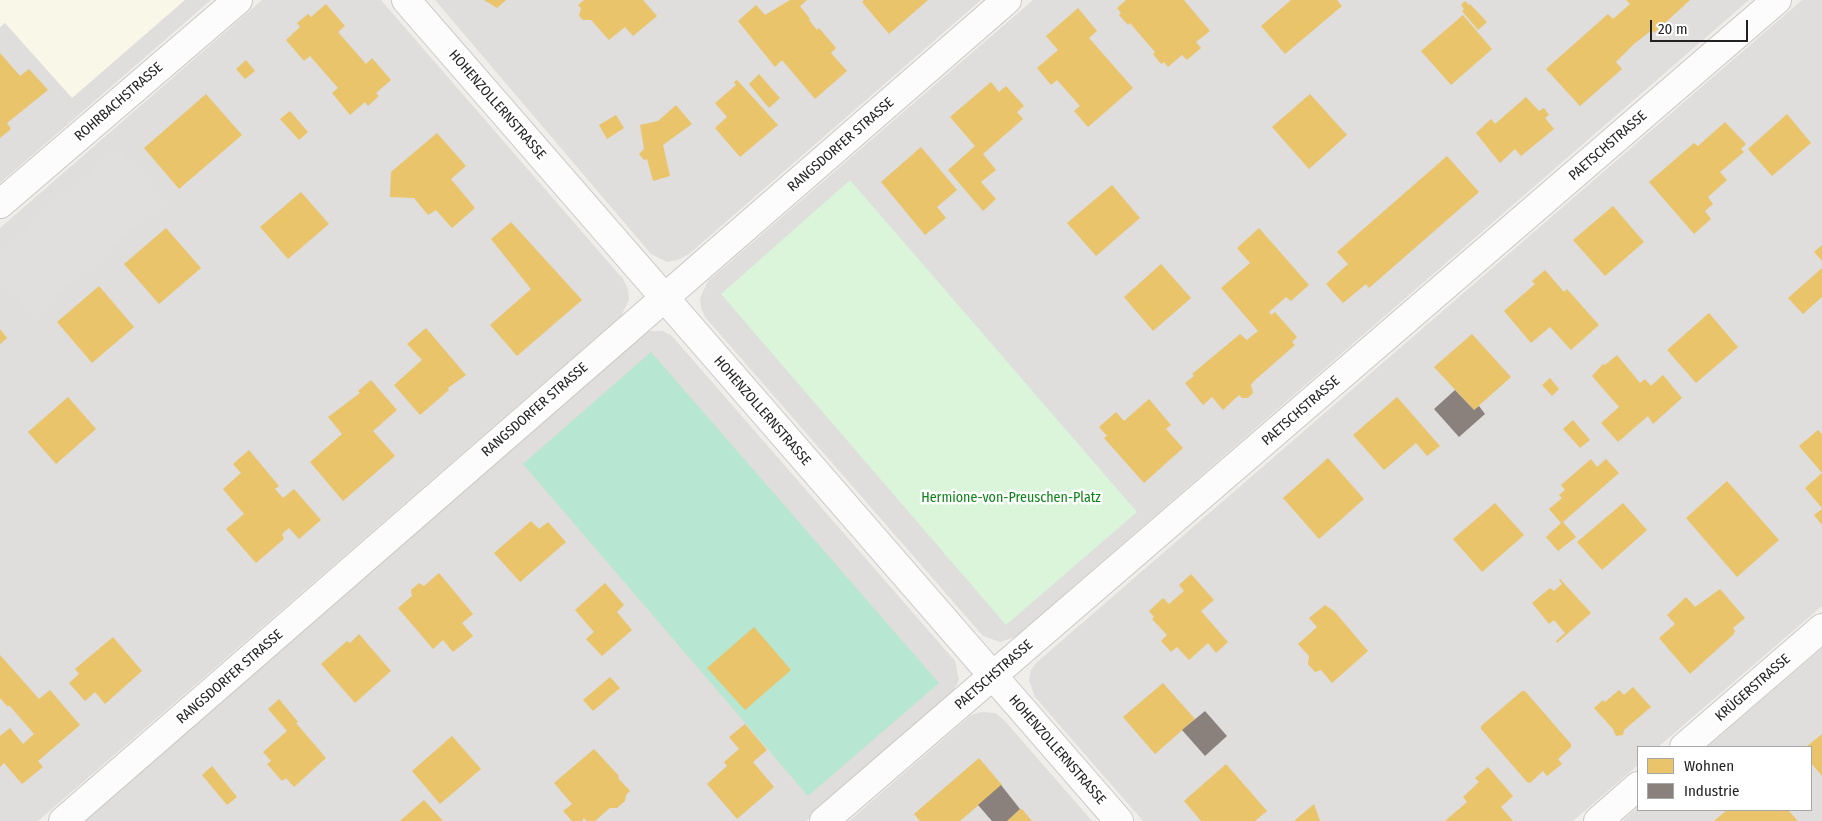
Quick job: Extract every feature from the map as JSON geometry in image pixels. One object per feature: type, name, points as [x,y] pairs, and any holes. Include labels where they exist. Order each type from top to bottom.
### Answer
[{"type":"street","name":"ROHRBACHSTRASSE","points":[[0,204],[238,0]]},
{"type":"street","name":"HOHENZOLLERNSTRASSE","points":[[406,0],[1118,821]]},
{"type":"street","name":"RANGSDORFER STRASSE","points":[[63,821],[1007,0]]},
{"type":"street","name":"PAETSCHSTRASSE","points":[[824,821],[1777,0]]},
{"type":"street","name":"KRÜGERSTRASSE","points":[[1685,746],[1822,628]]},
{"type":"street","points":[[1598,821],[1637,787]]},
{"type":"shaded area","points":[[0,0],[211,0],[0,183]]},
{"type":"shaded area","points":[[0,0],[185,0],[72,98],[5,23],[0,27]]},
{"type":"shaded area","points":[[262,0],[381,0],[623,279],[628,289],[629,300],[621,316],[38,821],[0,821],[0,228]]},
{"type":"shaded area","points":[[435,0],[981,0],[689,254],[678,260],[667,262],[651,254]]},
{"type":"shaded area","points":[[1033,0],[1749,0],[1015,637],[1000,642],[983,636],[705,317],[701,308],[700,298],[708,281]]},
{"type":"shaded area","points":[[1802,0],[1822,0],[1822,606],[1659,746],[1637,746],[1637,766],[1573,821],[1143,821],[1035,697],[1029,680],[1031,670],[1036,663]]},
{"type":"shaded area","points":[[118,149],[164,202],[33,316],[0,277],[0,252]]},
{"type":"shaded area","points":[[649,331],[663,331],[672,336],[955,661],[959,680],[951,695],[806,821],[81,821],[641,335]]},
{"type":"shaded area","points":[[1822,648],[1822,821],[1622,821],[1637,808],[1637,811],[1812,811],[1812,746],[1708,746]]},
{"type":"shaded area","points":[[981,712],[995,713],[1004,720],[1092,821],[849,821],[971,715]]},
{"type":"green space","name":"Hermione-von-Preuschen-Platz","points":[[850,180],[1137,512],[1006,625],[721,294]]},
{"type":"green space","points":[[651,352],[939,683],[808,796],[523,464]]},
{"type":"building: Wohnen","points":[[484,0],[506,0],[497,8]]},
{"type":"building: Wohnen","points":[[584,0],[643,0],[657,16],[633,36],[625,27],[609,40],[591,20],[583,20],[579,16],[581,8],[578,5]]},
{"type":"building: Wohnen","points":[[790,0],[807,0],[800,6],[817,30],[819,28],[836,48],[831,53],[847,71],[815,99],[782,60],[775,67],[738,21],[756,5],[765,15]]},
{"type":"building: Wohnen","points":[[864,0],[928,0],[889,34],[862,2]]},
{"type":"building: Wohnen","points":[[1126,0],[1184,0],[1210,31],[1196,42],[1201,48],[1187,60],[1182,55],[1168,67],[1164,62],[1161,64],[1153,54],[1155,52],[1130,23],[1128,25],[1119,15],[1121,13],[1117,8]]},
{"type":"building: Wohnen","points":[[1291,0],[1337,0],[1342,6],[1285,54],[1261,26]]},
{"type":"building: Wohnen","points":[[1626,0],[1690,0],[1654,33],[1652,30],[1634,44],[1616,62],[1622,69],[1580,106],[1546,69],[1608,14],[1613,19],[1630,4]]},
{"type":"building: Wohnen","points":[[1465,1],[1487,22],[1478,30],[1462,11],[1464,9],[1461,5]]},
{"type":"building: Wohnen","points":[[326,4],[345,26],[338,32],[366,64],[372,58],[391,80],[376,93],[379,96],[368,106],[365,102],[350,115],[332,93],[338,88],[310,56],[304,61],[286,40],[300,27],[297,23],[308,14],[311,17]]},
{"type":"building: Wohnen","points":[[1078,8],[1097,31],[1089,38],[1133,88],[1088,127],[1074,111],[1080,106],[1057,80],[1051,85],[1037,68],[1058,50],[1046,36]]},
{"type":"building: Wohnen","points":[[1463,15],[1492,49],[1451,85],[1421,51]]},
{"type":"building: Wohnen","points":[[0,53],[20,76],[29,69],[48,90],[7,123],[11,129],[0,138]]},
{"type":"building: Wohnen","points":[[246,60],[255,71],[245,79],[236,69]]},
{"type":"building: Wohnen","points":[[759,74],[780,98],[769,108],[749,84]]},
{"type":"building: Wohnen","points":[[737,80],[778,125],[740,157],[715,128],[727,117],[715,103],[736,85],[734,82]]},
{"type":"building: Wohnen","points":[[991,82],[999,92],[1006,86],[1024,106],[1017,112],[1023,119],[983,154],[996,170],[981,182],[996,199],[983,211],[948,170],[975,146],[950,117]]},
{"type":"building: Wohnen","points":[[206,94],[242,135],[179,189],[144,148]]},
{"type":"building: Wohnen","points":[[1310,94],[1347,135],[1309,169],[1272,127]]},
{"type":"building: Wohnen","points":[[1526,97],[1539,111],[1544,108],[1549,115],[1545,118],[1554,129],[1521,156],[1515,149],[1500,163],[1476,133],[1491,119],[1495,124]]},
{"type":"building: Wohnen","points":[[676,105],[692,124],[663,145],[670,176],[653,181],[647,159],[644,160],[639,154],[644,149],[640,125],[658,121]]},
{"type":"building: Wohnen","points":[[290,111],[308,132],[299,140],[280,119]]},
{"type":"building: Wohnen","points":[[1787,114],[1811,143],[1772,176],[1748,149]]},
{"type":"building: Wohnen","points":[[616,115],[624,128],[607,139],[599,125]]},
{"type":"building: Wohnen","points":[[1725,122],[1746,144],[1741,149],[1744,152],[1720,172],[1727,180],[1708,197],[1713,204],[1705,211],[1711,219],[1694,234],[1649,182],[1694,143],[1698,146]]},
{"type":"building: Wohnen","points":[[437,133],[466,166],[451,179],[475,208],[452,228],[436,210],[428,215],[414,198],[390,197],[391,172]]},
{"type":"building: Wohnen","points":[[921,147],[957,190],[937,207],[946,218],[925,235],[881,182]]},
{"type":"building: Wohnen","points":[[1447,156],[1479,192],[1369,288],[1366,284],[1343,303],[1326,284],[1348,264],[1337,252]]},
{"type":"building: Wohnen","points":[[1112,185],[1140,218],[1096,256],[1067,223]]},
{"type":"building: Wohnen","points":[[301,192],[329,224],[288,259],[260,227]]},
{"type":"building: Wohnen","points":[[1613,206],[1644,242],[1605,276],[1573,240]]},
{"type":"building: Wohnen","points":[[511,222],[582,300],[517,356],[490,325],[531,289],[491,239]]},
{"type":"building: Wohnen","points":[[166,228],[201,268],[159,304],[124,264]]},
{"type":"building: Wohnen","points":[[1259,228],[1309,285],[1291,301],[1286,297],[1269,312],[1271,315],[1275,312],[1297,337],[1292,342],[1295,345],[1254,381],[1251,385],[1253,393],[1248,398],[1242,398],[1239,395],[1223,410],[1212,397],[1203,405],[1185,383],[1194,376],[1192,374],[1240,334],[1247,340],[1258,331],[1221,288],[1250,263],[1237,248]]},
{"type":"building: Wohnen","points":[[1822,245],[1822,261],[1814,252]]},
{"type":"building: Wohnen","points":[[1161,264],[1191,298],[1153,331],[1124,297]]},
{"type":"building: Wohnen","points":[[1822,268],[1822,297],[1803,314],[1788,298]]},
{"type":"building: Wohnen","points":[[1545,270],[1564,292],[1567,289],[1599,325],[1571,350],[1550,327],[1531,343],[1504,311],[1535,284],[1532,281]]},
{"type":"building: Wohnen","points":[[99,286],[134,327],[92,363],[57,322]]},
{"type":"building: Wohnen","points":[[1709,313],[1738,347],[1696,383],[1667,350]]},
{"type":"building: Wohnen","points":[[426,328],[466,375],[448,388],[449,390],[420,415],[394,385],[422,360],[407,344]]},
{"type":"building: Wohnen","points":[[0,329],[7,338],[0,344]]},
{"type":"building: Wohnen","points":[[1472,334],[1511,377],[1474,410],[1434,367]]},
{"type":"building: Wohnen","points":[[1617,355],[1640,383],[1645,379],[1651,386],[1663,375],[1682,398],[1653,424],[1648,416],[1618,442],[1601,423],[1619,407],[1592,376],[1603,364],[1605,365]]},
{"type":"building: Wohnen","points":[[1550,378],[1559,389],[1552,396],[1542,385]]},
{"type":"building: Wohnen","points":[[371,380],[397,410],[373,431],[395,456],[343,501],[310,462],[342,434],[328,417],[360,393],[358,391]]},
{"type":"building: Wohnen","points":[[68,397],[96,429],[56,464],[28,432]]},
{"type":"building: Wohnen","points":[[1397,397],[1440,446],[1427,456],[1416,443],[1384,470],[1353,435]]},
{"type":"building: Wohnen","points":[[1149,399],[1171,425],[1166,429],[1183,448],[1144,483],[1104,438],[1107,436],[1099,427],[1116,412],[1124,421]]},
{"type":"building: Wohnen","points":[[1573,420],[1590,440],[1580,448],[1563,429]]},
{"type":"building: Wohnen","points":[[1818,430],[1822,434],[1822,473],[1799,446]]},
{"type":"building: Wohnen","points":[[249,450],[279,486],[275,489],[283,498],[294,489],[321,520],[299,539],[289,528],[282,534],[284,539],[256,563],[226,529],[244,514],[223,489],[241,473],[233,464]]},
{"type":"building: Wohnen","points":[[1328,458],[1364,499],[1319,539],[1283,498]]},
{"type":"building: Wohnen","points":[[1591,459],[1597,467],[1606,459],[1619,473],[1563,522],[1576,537],[1558,551],[1546,537],[1561,523],[1549,509],[1562,498],[1559,495],[1565,490],[1561,485]]},
{"type":"building: Wohnen","points":[[1822,473],[1822,508],[1805,488]]},
{"type":"building: Wohnen","points":[[1727,481],[1779,540],[1737,577],[1686,518]]},
{"type":"building: Wohnen","points":[[1495,503],[1524,535],[1482,572],[1453,539]]},
{"type":"building: Wohnen","points":[[1623,503],[1647,530],[1602,570],[1577,542]]},
{"type":"building: Wohnen","points":[[1822,509],[1822,525],[1814,515]]},
{"type":"building: Wohnen","points":[[531,521],[539,529],[548,522],[566,542],[520,582],[494,553]]},
{"type":"building: Wohnen","points":[[439,573],[473,614],[462,623],[473,636],[453,652],[443,640],[433,649],[398,608],[412,596],[411,590],[419,583],[424,586]]},
{"type":"building: Wohnen","points":[[1191,574],[1214,600],[1201,611],[1228,642],[1216,653],[1208,643],[1189,660],[1177,647],[1171,652],[1161,641],[1167,635],[1152,619],[1154,617],[1149,611],[1163,598],[1169,604],[1184,591],[1179,585]]},
{"type":"building: Wohnen","points":[[1560,579],[1591,613],[1557,643],[1556,641],[1565,633],[1554,620],[1549,624],[1532,603],[1550,588],[1554,591],[1562,584]]},
{"type":"building: Wohnen","points":[[605,583],[624,605],[617,612],[632,630],[602,656],[586,639],[594,632],[575,610]]},
{"type":"building: Wohnen","points":[[1720,589],[1745,618],[1733,628],[1735,631],[1733,635],[1690,674],[1659,638],[1675,624],[1667,615],[1686,597],[1695,607]]},
{"type":"building: Wohnen","points":[[1325,605],[1334,611],[1368,651],[1332,683],[1321,670],[1315,672],[1308,664],[1309,656],[1298,644],[1317,627],[1309,618]]},
{"type":"building: Wohnen","points":[[754,627],[791,670],[745,710],[707,668]]},
{"type":"building: Wohnen","points":[[359,634],[391,671],[355,703],[321,664],[347,641],[350,643]]},
{"type":"building: Wohnen","points":[[113,637],[142,671],[105,704],[95,692],[85,701],[69,683],[79,674],[75,669]]},
{"type":"building: Wohnen","points":[[0,655],[39,699],[50,690],[80,725],[38,761],[43,767],[22,784],[4,763],[0,767],[0,736],[10,728],[23,744],[34,734],[9,705],[8,707],[0,698]]},
{"type":"building: Wohnen","points":[[610,677],[620,688],[593,711],[583,700]]},
{"type":"building: Wohnen","points":[[1163,683],[1195,719],[1155,754],[1123,717]]},
{"type":"building: Wohnen","points":[[1633,687],[1651,707],[1624,730],[1623,735],[1616,736],[1613,729],[1594,708],[1603,700],[1605,702],[1619,690],[1624,695]]},
{"type":"building: Wohnen","points":[[1522,691],[1525,691],[1571,744],[1571,747],[1558,759],[1562,764],[1547,776],[1543,771],[1530,783],[1527,782],[1481,729],[1481,726]]},
{"type":"building: Wohnen","points":[[279,699],[298,722],[296,723],[326,758],[294,787],[286,778],[282,781],[267,764],[271,761],[263,752],[287,731],[268,709]]},
{"type":"building: Wohnen","points":[[745,724],[767,750],[753,762],[774,787],[737,819],[707,784],[727,766],[724,762],[739,749],[729,737]]},
{"type":"building: Wohnen","points":[[1822,734],[1822,776],[1812,764],[1812,746],[1807,746]]},
{"type":"building: Wohnen","points":[[452,736],[481,769],[440,804],[412,771]]},
{"type":"building: Wohnen","points":[[594,749],[630,791],[626,795],[625,801],[617,808],[610,808],[595,821],[587,821],[584,818],[582,821],[572,821],[563,811],[572,804],[554,783]]},
{"type":"building: Wohnen","points":[[979,758],[1002,785],[960,821],[920,821],[914,814]]},
{"type":"building: Wohnen","points":[[1226,764],[1267,811],[1255,821],[1201,821],[1184,801]]},
{"type":"building: Wohnen","points":[[212,766],[237,797],[227,805],[202,775]]},
{"type":"building: Wohnen","points":[[1488,767],[1513,796],[1501,807],[1513,821],[1445,821],[1467,802],[1463,797],[1479,782],[1475,778]]},
{"type":"building: Wohnen","points":[[424,800],[443,821],[400,821],[402,819]]},
{"type":"building: Wohnen","points":[[1314,804],[1320,821],[1294,821]]},
{"type":"building: Wohnen","points":[[1020,809],[1032,821],[1007,821]]},
{"type":"building: Wohnen","points":[[1726,811],[1789,811],[1798,821],[1714,821]]},
{"type":"building: Industrie","points":[[1455,390],[1474,410],[1479,406],[1485,414],[1459,437],[1434,409]]},
{"type":"building: Industrie","points":[[1205,711],[1227,736],[1205,756],[1182,730]]},
{"type":"building: Industrie","points":[[1001,785],[1020,809],[1007,821],[992,821],[978,805]]}]
